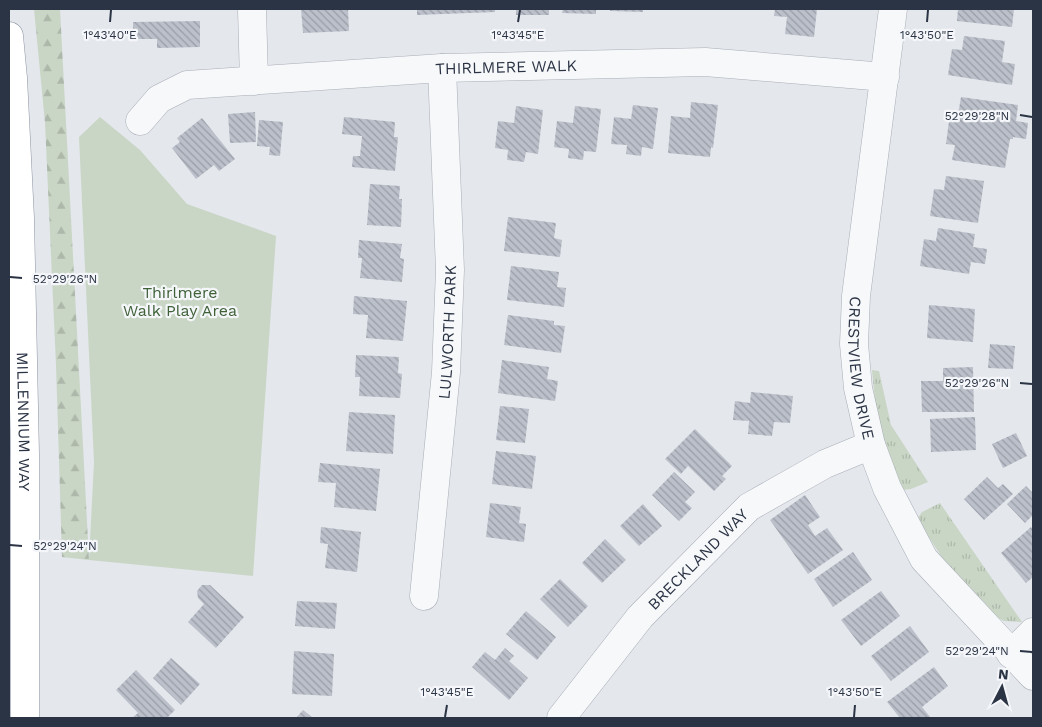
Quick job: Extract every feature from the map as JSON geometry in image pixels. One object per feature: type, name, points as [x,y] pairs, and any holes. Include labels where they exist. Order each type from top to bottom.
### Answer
[{"type":"highway","name":"MILLENNIUM WAY","points":[[9,36],[13,78],[20,228],[25,454],[25,718]]},
{"type":"street","points":[[252,9],[254,81]]},
{"type":"street","name":"CRESTVIEW DRIVE","points":[[893,9],[856,296],[854,344],[858,388],[871,445],[887,488],[924,559],[1033,676]]},
{"type":"street","name":"THIRLMERE WALK","points":[[140,121],[159,99],[187,85],[442,68],[705,62],[885,77]]},
{"type":"street","name":"LULWORTH PARK","points":[[424,596],[446,372],[450,270],[442,68]]},
{"type":"street","name":"BRECKLAND WAY","points":[[561,718],[640,617],[749,507],[825,464],[871,445]]},
{"type":"street","points":[[1011,654],[1033,632]]},
{"type":"green space","points":[[34,9],[60,9],[89,560],[62,557],[56,365],[45,123]]},
{"type":"green space","name":"Thirlmere Walk Play Area","points":[[100,117],[140,150],[187,204],[276,236],[253,576],[89,560],[94,462],[79,137]]},
{"type":"green space","points":[[872,370],[879,371],[891,425],[928,482],[911,489],[902,490],[886,453],[875,401]]},
{"type":"green space","points":[[940,503],[1022,622],[1004,621],[996,617],[945,562],[917,519],[922,512]]},
{"type":"building","points":[[301,9],[348,9],[349,31],[303,33]]},
{"type":"building","points":[[417,9],[495,9],[495,12],[417,15]]},
{"type":"building","points":[[516,9],[549,9],[549,15],[516,15]]},
{"type":"building","points":[[563,9],[596,9],[596,14],[562,13]]},
{"type":"building","points":[[610,9],[643,9],[643,12],[610,11]]},
{"type":"building","points":[[775,9],[817,9],[814,37],[785,34],[787,17],[774,16]]},
{"type":"building","points":[[958,9],[1014,9],[1012,27],[957,21]]},
{"type":"building","points":[[200,21],[200,47],[157,48],[157,39],[133,39],[133,22]]},
{"type":"building","points":[[964,36],[1005,41],[1002,62],[1015,64],[1012,85],[948,75],[952,49],[962,50]]},
{"type":"building","points":[[961,97],[1018,105],[1016,121],[1028,123],[1026,139],[1013,137],[1013,139],[1010,139],[1005,168],[952,160],[955,145],[946,144],[950,113],[958,115]]},
{"type":"building","points":[[691,102],[718,105],[713,148],[711,147],[710,157],[668,153],[671,116],[690,118]]},
{"type":"building","points":[[633,105],[658,108],[653,149],[642,147],[641,156],[626,154],[627,145],[611,144],[614,117],[631,119]]},
{"type":"building","points":[[516,106],[543,110],[538,154],[526,152],[524,162],[507,160],[508,150],[495,148],[498,121],[514,123]]},
{"type":"building","points":[[575,106],[601,109],[596,152],[584,151],[583,160],[568,158],[569,149],[554,147],[557,121],[573,123]]},
{"type":"building","points":[[255,112],[256,142],[230,143],[228,114]]},
{"type":"building","points":[[344,117],[395,122],[394,137],[398,137],[395,171],[352,167],[353,156],[360,156],[362,136],[342,134]]},
{"type":"building","points":[[202,118],[235,159],[219,171],[214,165],[196,179],[172,148],[180,142],[177,138]]},
{"type":"building","points":[[259,120],[283,122],[280,156],[269,155],[270,147],[257,146]]},
{"type":"building","points":[[946,176],[984,181],[978,223],[930,216],[934,189],[944,190]]},
{"type":"building","points":[[370,184],[400,186],[399,199],[402,199],[401,227],[367,225]]},
{"type":"building","points":[[508,217],[556,223],[554,238],[562,240],[560,257],[504,251]]},
{"type":"building","points":[[938,228],[975,234],[973,247],[987,249],[985,264],[971,262],[969,274],[920,266],[924,239],[936,241]]},
{"type":"building","points":[[359,240],[402,244],[400,258],[404,259],[402,282],[360,278],[362,258],[358,258]]},
{"type":"building","points":[[511,266],[559,272],[557,287],[566,288],[564,307],[507,300]]},
{"type":"building","points":[[354,296],[407,301],[403,341],[366,338],[368,315],[353,314]]},
{"type":"building","points":[[929,305],[975,309],[973,342],[927,338]]},
{"type":"building","points":[[508,315],[554,321],[554,325],[565,326],[561,353],[504,345]]},
{"type":"building","points":[[990,344],[1015,346],[1013,369],[988,368]]},
{"type":"building","points":[[356,355],[399,357],[398,373],[402,374],[400,398],[359,396],[360,377],[355,377]]},
{"type":"building","points":[[502,360],[549,367],[547,379],[558,381],[555,401],[498,393]]},
{"type":"building","points":[[973,367],[974,412],[922,412],[921,381],[943,381],[943,368]]},
{"type":"building","points":[[751,392],[793,396],[790,423],[774,422],[772,436],[748,434],[749,421],[733,420],[735,401],[750,403]]},
{"type":"building","points":[[500,406],[529,409],[525,443],[496,440]]},
{"type":"building","points":[[349,412],[395,415],[393,454],[346,451]]},
{"type":"building","points":[[975,417],[976,450],[931,452],[930,419]]},
{"type":"building","points":[[695,429],[732,466],[722,476],[726,479],[714,491],[688,466],[681,474],[665,459]]},
{"type":"building","points":[[1016,433],[1027,456],[1003,468],[992,444]]},
{"type":"building","points":[[496,451],[536,456],[532,489],[492,484]]},
{"type":"building","points":[[320,463],[380,469],[376,511],[334,507],[336,483],[318,482]]},
{"type":"building","points":[[674,472],[695,492],[685,502],[692,508],[679,521],[652,495]]},
{"type":"building","points":[[987,477],[998,488],[1003,484],[1013,494],[984,520],[964,499]]},
{"type":"building","points":[[1026,486],[1033,493],[1033,515],[1025,523],[1007,504]]},
{"type":"building","points":[[805,495],[820,517],[808,525],[815,536],[827,528],[843,550],[808,574],[770,520]]},
{"type":"building","points":[[490,503],[521,507],[519,523],[526,524],[524,542],[486,537]]},
{"type":"building","points":[[643,504],[662,526],[639,546],[620,526]]},
{"type":"building","points":[[321,527],[361,532],[357,572],[325,568],[328,544],[320,543]]},
{"type":"building","points":[[1031,527],[1033,530],[1033,577],[1026,583],[1001,553]]},
{"type":"building","points":[[605,539],[626,560],[602,583],[582,563]]},
{"type":"building","points":[[853,552],[872,580],[833,607],[814,579]]},
{"type":"building","points":[[560,579],[588,606],[568,627],[540,599]]},
{"type":"building","points":[[202,585],[210,585],[244,617],[216,648],[188,622],[204,604],[198,598],[197,591]]},
{"type":"building","points":[[881,591],[900,616],[861,646],[841,620]]},
{"type":"building","points":[[297,601],[337,603],[335,629],[295,626]]},
{"type":"building","points":[[526,611],[556,637],[537,660],[506,634]]},
{"type":"building","points":[[910,626],[929,652],[891,681],[871,656]]},
{"type":"building","points":[[505,648],[514,656],[509,661],[528,678],[509,700],[472,667],[485,652],[495,660]]},
{"type":"building","points":[[294,651],[334,654],[332,696],[292,694]]},
{"type":"building","points":[[171,658],[200,684],[181,705],[153,678]]},
{"type":"building","points":[[934,667],[948,686],[922,707],[931,718],[900,718],[887,702]]},
{"type":"building","points":[[136,670],[175,710],[167,718],[132,718],[138,713],[116,690]]},
{"type":"building","points":[[303,710],[313,718],[296,718]]}]
